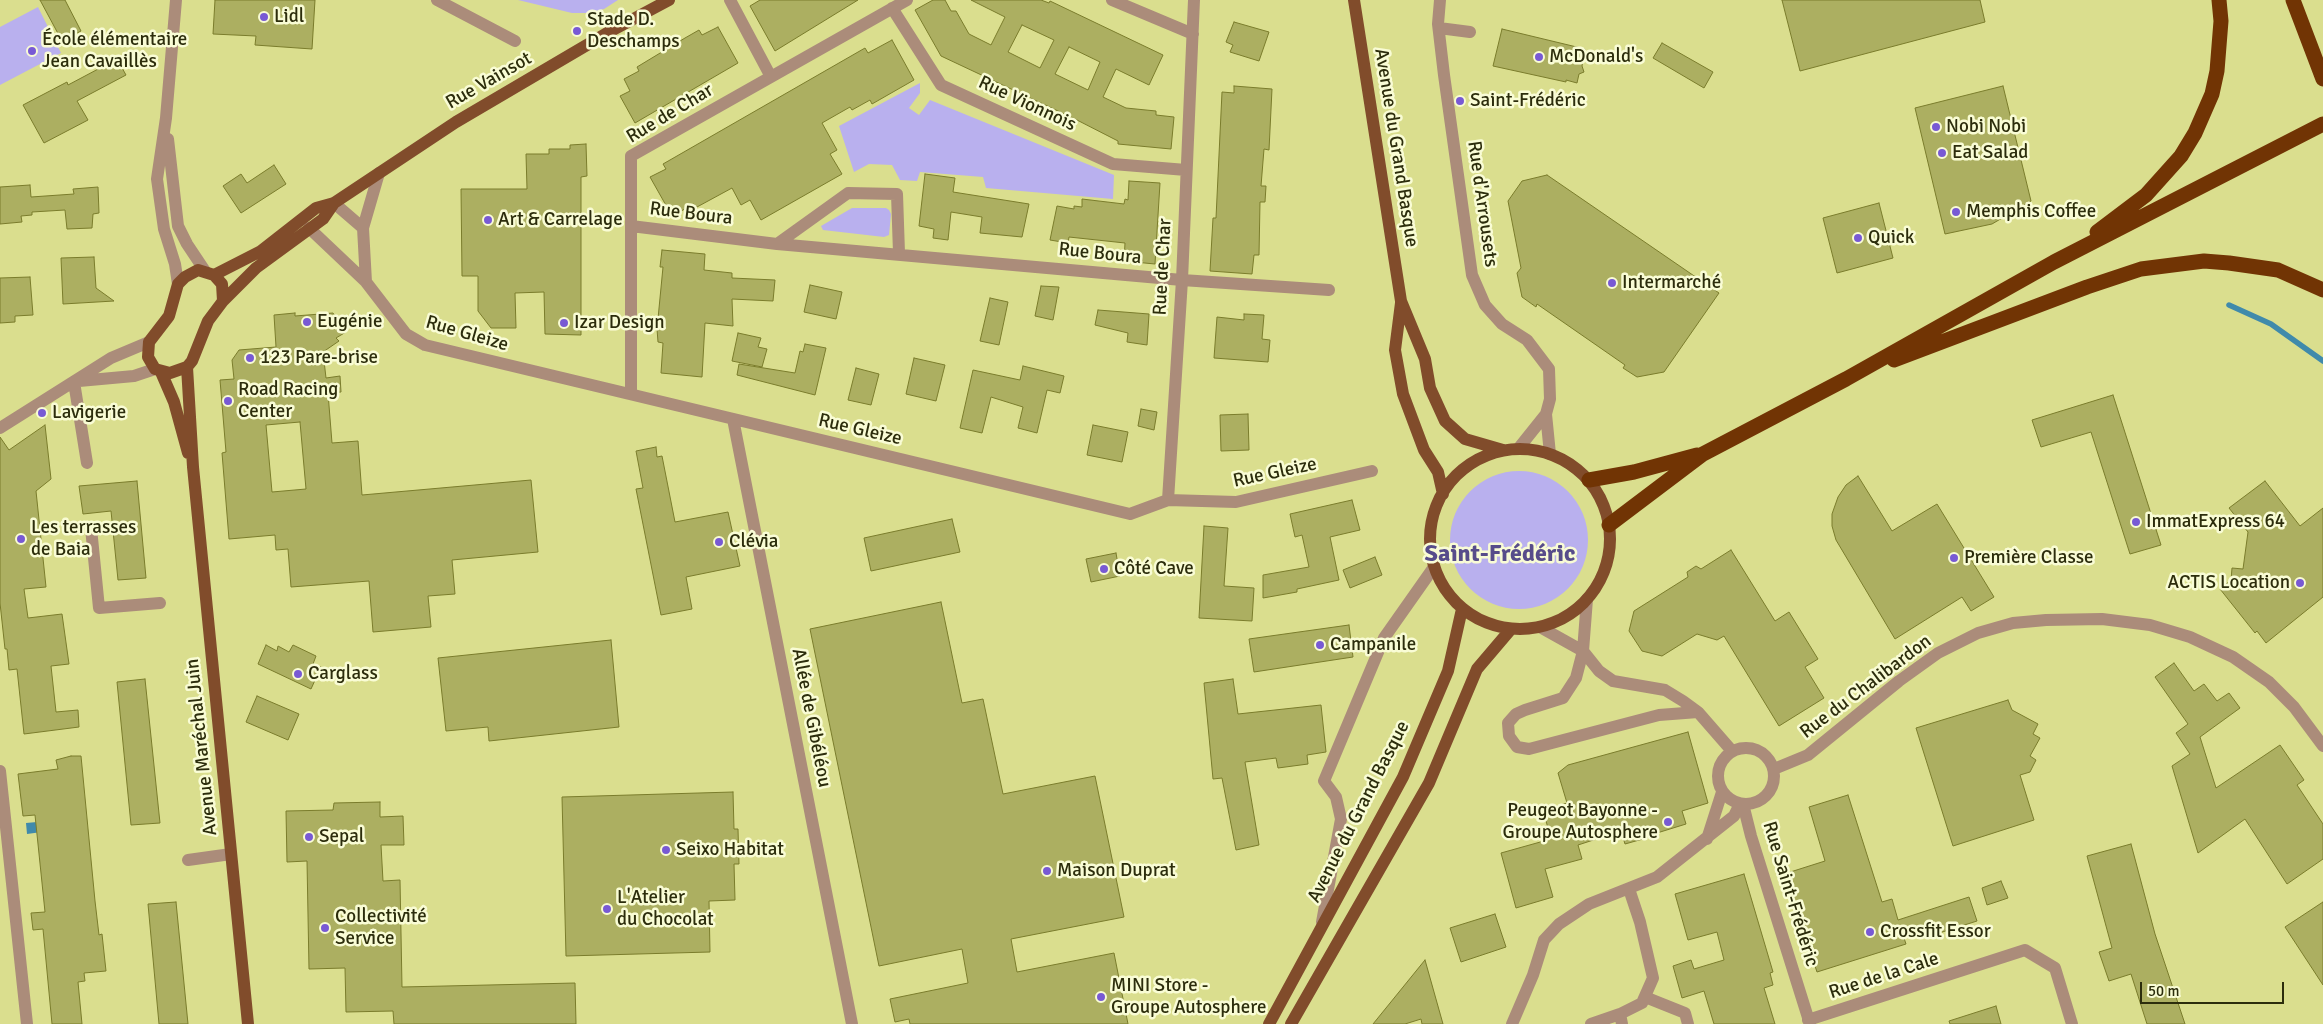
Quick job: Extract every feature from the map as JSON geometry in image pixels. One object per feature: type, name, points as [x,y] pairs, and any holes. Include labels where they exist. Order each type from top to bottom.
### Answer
[{"type":"highway","points":[[2054,262],[2146,195],[2182,156],[2195,134],[2212,94],[2220,49],[2219,0]]},
{"type":"highway","points":[[2294,0],[2323,79]]},
{"type":"highway","points":[[1609,525],[1703,454],[1846,379],[2054,262],[2323,124]]},
{"type":"highway","points":[[1846,379],[2087,287],[2141,269],[2204,261],[2229,262],[2278,270],[2323,290]]},
{"type":"highway","points":[[1589,480],[1634,472],[1703,454]]},
{"type":"main road","name":"Rue Vainsot","points":[[178,284],[191,272],[209,273],[261,250],[316,208],[334,203],[456,122],[608,32],[669,0]]},
{"type":"main road","name":"Avenue du Grand Basque","points":[[1354,0],[1402,301],[1425,359],[1430,388],[1445,421],[1465,439],[1503,450]]},
{"type":"main road","name":"Rue Vainsot","points":[[187,367],[192,361],[208,320],[222,301],[256,268],[323,219],[334,203]]},
{"type":"main road","points":[[209,273],[222,284],[222,301]]},
{"type":"main road","points":[[149,342],[169,316],[178,284]]},
{"type":"main road","name":"Avenue du Grand Basque","points":[[1402,301],[1395,350],[1403,394],[1424,450],[1438,472],[1443,494]]},
{"type":"main road","name":"Avenue Maréchal Juin","points":[[149,342],[148,357],[158,370],[174,402],[193,467]]},
{"type":"main road","points":[[158,370],[180,371],[187,367]]},
{"type":"main road","name":"Avenue Maréchal Juin","points":[[187,367],[193,467],[248,1024]]},
{"type":"main road","points":[[1518,449],[1550,454],[1571,464],[1589,480],[1602,501],[1609,525],[1609,551],[1601,577],[1587,599],[1566,616],[1540,627],[1511,629],[1494,626],[1462,609],[1443,588],[1434,567],[1429,533],[1436,504],[1454,477],[1474,461],[1503,450],[1518,449]]},
{"type":"main road","name":"Avenue du Grand Basque","points":[[1269,1024],[1403,776],[1448,671],[1462,609]]},
{"type":"main road","points":[[1291,1024],[1430,783],[1477,668],[1511,629]]},
{"type":"street","points":[[176,0],[166,118],[157,179],[164,229],[175,264],[178,284]]},
{"type":"street","points":[[437,0],[515,42]]},
{"type":"street","points":[[730,0],[771,77]]},
{"type":"street","name":"Rue de Char","points":[[631,394],[631,156],[907,0]]},
{"type":"street","points":[[1112,0],[1193,34]]},
{"type":"street","name":"Rue de Char","points":[[1168,500],[1182,280],[1194,0]]},
{"type":"street","name":"Rue d'Arrousets","points":[[1440,0],[1439,28],[1472,276],[1485,305],[1502,324],[1526,340],[1549,369],[1550,399],[1546,414],[1550,454]]},
{"type":"street","name":"Rue Vionnois","points":[[892,8],[941,85],[1113,164],[1186,170]]},
{"type":"street","points":[[1439,28],[1470,32]]},
{"type":"street","points":[[166,118],[172,191],[178,226],[187,244],[209,273]]},
{"type":"street","points":[[366,282],[363,228],[379,173]]},
{"type":"street","points":[[777,244],[848,194],[897,194],[899,253]]},
{"type":"street","points":[[334,203],[363,228]]},
{"type":"street","name":"Rue Boura","points":[[631,226],[777,244],[899,253],[1182,280],[1329,290]]},
{"type":"street","name":"Rue Gleize","points":[[309,228],[366,282],[406,334],[425,345],[1130,514],[1168,500],[1236,502],[1372,471]]},
{"type":"street","points":[[0,428],[111,358],[149,342]]},
{"type":"street","points":[[74,382],[134,376],[158,370]]},
{"type":"street","points":[[74,382],[86,463]]},
{"type":"street","points":[[1518,449],[1546,414]]},
{"type":"street","name":"Allée de Gibéléou","points":[[733,419],[852,1024]]},
{"type":"street","points":[[91,528],[99,608],[160,603]]},
{"type":"street","points":[[1321,929],[1341,819],[1336,797],[1324,780],[1384,638],[1434,567]]},
{"type":"street","points":[[1587,599],[1584,652],[1576,678],[1563,698],[1516,714],[1508,723],[1509,736],[1517,747],[1528,748],[1659,714],[1698,712]]},
{"type":"street","name":"Rue du Chalibardon","points":[[1774,769],[1808,755],[1899,680],[1938,654],[1978,633],[2013,623],[2046,620],[2102,619],[2150,624],[2190,637],[2233,656],[2269,682],[2294,707],[2323,746]]},
{"type":"street","points":[[1540,627],[1584,652],[1599,671],[1613,681],[1664,690],[1698,712],[1732,751]]},
{"type":"street","points":[[1708,839],[1722,792],[1717,774],[1724,757],[1740,748],[1757,749],[1770,760],[1774,769],[1774,780],[1771,790],[1764,798],[1754,803],[1742,804],[1733,801],[1722,792]]},
{"type":"street","points":[[0,771],[27,1024]]},
{"type":"street","points":[[1512,1024],[1533,975],[1544,940],[1559,924],[1589,904],[1629,890],[1657,877],[1708,839],[1734,816],[1742,804]]},
{"type":"street","name":"Rue Saint-Frédéric","points":[[1742,804],[1809,1022]]},
{"type":"street","points":[[188,860],[231,854]]},
{"type":"street","points":[[1591,1024],[1621,1019],[1642,1003],[1653,978],[1640,922],[1629,890]]},
{"type":"street","name":"Rue de la Cale","points":[[1809,1022],[2025,950],[2054,968],[2072,1024]]},
{"type":"street","points":[[1645,997],[1685,1013],[1688,1024]]},
{"type":"shaded area","points":[[518,0],[618,0],[604,9],[589,13],[572,13]]},
{"type":"shaded area","points":[[38,7],[61,53],[0,85],[0,27]]},
{"type":"shaded area","points":[[920,83],[920,93],[909,108],[919,115],[930,100],[1114,175],[1113,199],[986,188],[983,177],[920,172],[917,181],[900,180],[892,165],[869,164],[854,172],[839,126]]},
{"type":"shaded area","points":[[852,208],[886,208],[889,210],[891,214],[889,235],[884,237],[823,230],[821,226]]},
{"type":"shaded area","points":[[1519,471],[1545,476],[1568,491],[1583,514],[1588,540],[1583,566],[1568,589],[1545,604],[1519,609],[1493,604],[1470,589],[1455,566],[1450,540],[1455,514],[1470,491],[1493,476]]},
{"type":"water","points":[[48,821],[49,831],[27,834],[26,823]]},
{"type":"building","points":[[40,0],[65,0],[81,31],[62,41]]},
{"type":"building","name":"Lidl","points":[[215,0],[315,0],[312,49],[255,45],[256,36],[213,34]]},
{"type":"building","points":[[760,0],[858,0],[775,51],[750,6]]},
{"type":"building","points":[[933,0],[945,0],[951,11],[956,11],[969,34],[991,45],[1005,17],[971,0],[1041,0],[1049,3],[1050,1],[1163,55],[1149,85],[1116,69],[1103,97],[1126,108],[1156,111],[1156,115],[1174,117],[1171,149],[1118,144],[1118,141],[1075,119],[941,56],[915,10]],"holes":[[[1022,25],[1054,40],[1040,68],[1008,52]],[[1069,47],[1100,62],[1088,90],[1055,74]]]},
{"type":"building","points":[[1782,0],[1980,0],[1985,22],[1800,71]]},
{"type":"building","points":[[1234,22],[1269,32],[1259,61],[1230,52],[1233,45],[1226,42]]},
{"type":"building","points":[[718,27],[738,63],[635,123],[620,96],[630,91],[624,79],[639,71],[637,67],[699,30],[702,35]]},
{"type":"building","name":"McDonald's","points":[[1502,29],[1585,49],[1582,66],[1584,72],[1579,74],[1577,83],[1493,66]]},
{"type":"building","points":[[892,40],[914,80],[872,104],[870,100],[852,110],[850,107],[822,123],[837,150],[830,154],[842,174],[761,220],[750,200],[741,205],[732,188],[697,207],[694,204],[672,216],[650,177],[666,169],[663,164],[865,48],[868,53]]},
{"type":"building","points":[[1662,43],[1713,72],[1704,88],[1653,58]]},
{"type":"building","points":[[117,59],[126,75],[77,101],[88,120],[44,143],[23,105],[67,82],[68,85]]},
{"type":"building","points":[[1234,86],[1272,89],[1269,150],[1264,149],[1261,186],[1266,186],[1265,202],[1260,202],[1259,255],[1254,255],[1252,274],[1210,271],[1213,218],[1216,218],[1222,92],[1234,93]]},
{"type":"building","points":[[2003,86],[2031,201],[1992,224],[1945,234],[1915,108]]},
{"type":"building","points":[[586,144],[587,176],[581,177],[581,335],[545,334],[544,292],[515,293],[516,328],[491,328],[478,311],[478,276],[462,276],[461,189],[527,189],[526,154],[549,154],[549,149],[570,149],[570,145]]},
{"type":"building","points":[[274,165],[286,184],[241,213],[223,186],[241,174],[247,183]]},
{"type":"building","points":[[925,174],[955,178],[953,192],[1029,204],[1022,237],[980,233],[982,217],[951,212],[948,240],[933,238],[934,229],[919,226]]},
{"type":"building","name":"Intermarché","points":[[1547,175],[1719,293],[1664,372],[1637,377],[1623,368],[1625,365],[1537,304],[1536,307],[1522,297],[1517,273],[1521,268],[1508,201],[1522,181]]},
{"type":"building","points":[[1129,181],[1160,183],[1155,264],[1124,261],[1125,243],[1069,237],[1068,243],[1050,240],[1057,206],[1074,209],[1074,206],[1082,207],[1082,199],[1124,204],[1125,199],[1128,200]]},
{"type":"building","points":[[30,185],[31,197],[74,194],[73,189],[98,187],[99,213],[93,214],[92,228],[67,229],[65,210],[32,212],[32,215],[21,216],[22,222],[0,224],[0,187]]},
{"type":"building","name":"Quick","points":[[1879,203],[1893,258],[1837,273],[1823,218]]},
{"type":"building","points":[[662,250],[705,254],[704,270],[732,273],[732,278],[775,280],[773,301],[732,299],[733,326],[705,323],[702,377],[661,373],[663,343],[658,342],[657,329],[663,267],[660,267]]},
{"type":"building","points":[[94,257],[96,288],[114,301],[63,304],[61,258]]},
{"type":"building","points":[[30,277],[33,315],[15,316],[15,322],[0,323],[0,278]]},
{"type":"building","points":[[810,285],[842,292],[836,319],[804,312]]},
{"type":"building","points":[[1041,286],[1059,287],[1053,320],[1035,316]]},
{"type":"building","points":[[990,298],[1008,302],[999,345],[980,341]]},
{"type":"building","points":[[1098,310],[1149,314],[1147,345],[1127,342],[1128,333],[1095,325]]},
{"type":"building","points":[[295,313],[295,316],[333,313],[346,332],[336,338],[339,341],[323,352],[326,378],[340,376],[341,392],[328,393],[332,443],[358,441],[362,495],[531,480],[538,552],[452,560],[455,594],[428,596],[431,627],[373,632],[369,581],[291,587],[288,549],[276,550],[275,535],[229,539],[222,453],[226,452],[220,380],[234,379],[232,360],[239,350],[276,347],[274,315]],"holes":[[[300,422],[306,489],[272,492],[266,425]]]},
{"type":"building","points":[[1244,314],[1264,315],[1262,339],[1270,340],[1268,362],[1214,358],[1217,317],[1244,320]]},
{"type":"building","points":[[738,333],[761,338],[758,347],[767,349],[762,367],[732,361]]},
{"type":"building","points":[[805,344],[826,348],[815,395],[737,375],[739,364],[795,373],[800,351],[803,352]]},
{"type":"building","points":[[914,358],[945,365],[936,401],[906,394]]},
{"type":"building","points":[[1023,366],[1064,376],[1060,393],[1047,390],[1037,433],[1018,428],[1023,407],[991,397],[982,433],[960,428],[973,370],[1020,380]]},
{"type":"building","points":[[856,368],[879,374],[871,405],[848,400]]},
{"type":"building","points":[[2113,395],[2161,545],[2130,554],[2091,432],[2041,447],[2032,420]]},
{"type":"building","points":[[1141,409],[1157,412],[1154,430],[1138,426]]},
{"type":"building","points":[[1248,414],[1249,450],[1221,451],[1220,415]]},
{"type":"building","points":[[45,425],[51,479],[36,491],[46,587],[24,589],[28,618],[62,614],[69,664],[51,666],[56,712],[78,710],[79,727],[24,734],[17,669],[9,670],[0,603],[0,437],[9,450]]},
{"type":"building","points":[[1093,425],[1128,432],[1122,462],[1087,455]]},
{"type":"building","points":[[656,447],[657,457],[662,456],[675,522],[728,512],[740,566],[686,577],[692,609],[661,615],[636,489],[643,488],[636,451]]},
{"type":"building","points":[[1858,476],[1892,531],[1937,504],[1994,597],[1971,611],[1962,597],[1895,639],[1836,540],[1832,526],[1832,514],[1838,497],[1846,485]]},
{"type":"building","points":[[137,481],[146,578],[118,580],[111,511],[83,514],[79,486]]},
{"type":"building","points":[[2265,481],[2300,526],[2323,508],[2323,597],[2266,643],[2257,631],[2255,633],[2220,589],[2231,580],[2232,568],[2243,569],[2248,532],[2229,508]]},
{"type":"building","points":[[1352,500],[1360,530],[1330,537],[1339,580],[1297,589],[1297,592],[1263,598],[1263,575],[1309,567],[1302,535],[1295,537],[1290,514]]},
{"type":"building","points":[[952,519],[960,552],[871,571],[864,538]]},
{"type":"building","points":[[1204,526],[1228,528],[1224,586],[1254,588],[1252,621],[1199,618]]},
{"type":"building","points":[[1731,550],[1775,621],[1789,612],[1818,659],[1805,667],[1824,698],[1779,726],[1724,636],[1717,640],[1697,634],[1662,656],[1642,651],[1629,631],[1634,611],[1688,577],[1687,572],[1696,566],[1701,569]]},
{"type":"building","points":[[1116,553],[1120,576],[1091,582],[1086,559]]},
{"type":"building","points":[[1375,557],[1382,575],[1350,588],[1343,570]]},
{"type":"building","points":[[941,602],[962,703],[983,699],[1003,794],[1095,776],[1124,917],[1011,939],[1017,972],[1114,953],[1128,1024],[910,1024],[909,1019],[895,1022],[890,999],[968,983],[962,949],[879,966],[810,629]]},
{"type":"building","points":[[1349,625],[1353,657],[1254,672],[1249,639]]},
{"type":"building","points":[[611,640],[619,727],[489,741],[488,727],[446,731],[438,658]]},
{"type":"building","points":[[266,645],[277,651],[278,646],[289,652],[293,645],[316,656],[313,664],[321,667],[311,689],[258,664]]},
{"type":"building","points":[[2174,663],[2194,691],[2204,684],[2217,701],[2229,693],[2240,708],[2200,737],[2216,788],[2280,745],[2304,780],[2297,785],[2323,824],[2323,859],[2287,884],[2245,819],[2198,853],[2172,766],[2190,754],[2176,733],[2188,724],[2155,677]]},
{"type":"building","points":[[145,679],[160,823],[131,825],[117,682]]},
{"type":"building","points":[[1233,679],[1238,714],[1321,705],[1326,752],[1307,755],[1308,764],[1278,768],[1276,758],[1245,762],[1259,845],[1236,850],[1222,778],[1213,779],[1204,683]]},
{"type":"building","points":[[257,696],[299,714],[288,740],[246,722]]},
{"type":"building","points":[[2008,700],[2012,710],[2038,724],[2033,734],[2040,738],[2030,756],[2036,760],[2030,772],[2020,775],[2034,820],[1953,846],[1916,728]]},
{"type":"building","points":[[1688,732],[1708,803],[1682,811],[1686,824],[1657,833],[1657,835],[1625,844],[1621,831],[1578,845],[1582,859],[1545,869],[1553,897],[1516,908],[1501,853],[1551,839],[1543,810],[1567,803],[1558,773],[1568,765]]},
{"type":"building","points":[[71,756],[81,756],[95,901],[99,935],[102,934],[106,971],[84,973],[85,981],[78,982],[82,1024],[52,1024],[43,929],[33,930],[31,913],[45,912],[35,815],[23,816],[18,774],[58,769],[56,760]]},
{"type":"building","points":[[733,792],[734,829],[738,829],[739,864],[734,864],[735,900],[709,901],[710,952],[566,956],[562,797]]},
{"type":"building","points":[[1848,795],[1882,902],[1892,899],[1898,920],[1969,897],[1977,921],[1936,934],[1933,926],[1903,935],[1906,944],[1817,972],[1784,874],[1825,861],[1809,807]]},
{"type":"building","points":[[380,802],[380,817],[403,816],[404,845],[381,845],[383,881],[400,880],[402,987],[575,983],[576,1024],[394,1024],[393,1011],[346,1012],[345,968],[309,969],[307,861],[287,862],[286,811],[333,810],[334,803]]},
{"type":"building","points":[[2131,844],[2155,934],[2185,1024],[2147,1024],[2131,974],[2109,981],[2099,952],[2112,948],[2087,856]]},
{"type":"building","points":[[1744,874],[1773,972],[1770,973],[1773,985],[1764,988],[1775,1024],[1714,1024],[1704,991],[1682,998],[1673,966],[1691,960],[1694,969],[1724,960],[1717,932],[1688,940],[1675,894]]},
{"type":"building","points":[[2001,881],[2008,898],[1987,905],[1982,888]]},
{"type":"building","points":[[176,902],[188,1024],[159,1024],[148,904]]},
{"type":"building","points":[[2323,902],[2323,985],[2285,927]]},
{"type":"building","points":[[1495,914],[1506,947],[1461,962],[1450,928]]},
{"type":"building","points":[[1425,960],[1443,1024],[1422,1024],[1421,1019],[1405,1024],[1373,1024]]},
{"type":"building","points":[[1996,1006],[2001,1024],[1950,1024],[1949,1021]]},
{"type":"waterway","points":[[2229,305],[2271,324],[2323,361]]},
{"type":"place","name":"Lidl","points":[[264,17]]},
{"type":"place","name":"Stade D. Deschamps","points":[[577,31]]},
{"type":"place","name":"École élémentaire Jean Cavaillès","points":[[32,51]]},
{"type":"place","name":"McDonald's","points":[[1539,57]]},
{"type":"place","name":"Saint-Frédéric","points":[[1460,101]]},
{"type":"place","name":"Nobi Nobi","points":[[1936,127]]},
{"type":"place","name":"Eat Salad","points":[[1942,153]]},
{"type":"place","name":"Memphis Coffee","points":[[1956,212]]},
{"type":"place","name":"Art & Carrelage","points":[[488,220]]},
{"type":"place","name":"Quick","points":[[1858,238]]},
{"type":"place","name":"Intermarché","points":[[1612,283]]},
{"type":"place","name":"Eugénie","points":[[307,322]]},
{"type":"place","name":"Izar Design","points":[[564,323]]},
{"type":"place","name":"123 Pare-brise","points":[[250,358]]},
{"type":"place","name":"Road Racing Center","points":[[228,401]]},
{"type":"place","name":"Lavigerie","points":[[42,413]]},
{"type":"place","name":"ImmatExpress 64","points":[[2136,522]]},
{"type":"place","name":"Les terrasses de Baia","points":[[21,539]]},
{"type":"place","name":"Clévia","points":[[719,542]]},
{"type":"place","name":"Première Classe","points":[[1954,558]]},
{"type":"place","name":"Côté Cave","points":[[1104,569]]},
{"type":"place","name":"ACTIS Location","points":[[2300,583]]},
{"type":"place","name":"Campanile","points":[[1320,645]]},
{"type":"place","name":"Carglass","points":[[298,674]]},
{"type":"place","name":"Peugeot Bayonne - Groupe Autosphere","points":[[1668,822]]},
{"type":"place","name":"Sepal","points":[[309,837]]},
{"type":"place","name":"Seixo Habitat","points":[[666,850]]},
{"type":"place","name":"Maison Duprat","points":[[1047,871]]},
{"type":"place","name":"L'Atelier du Chocolat","points":[[607,909]]},
{"type":"place","name":"Collectivité Service","points":[[325,928]]},
{"type":"place","name":"Crossfit Essor","points":[[1870,932]]},
{"type":"place","name":"MINI Store - Groupe Autosphere","points":[[1101,997]]},
{"type":"district","name":"Saint-Frédéric","points":[[1500,555]]}]
